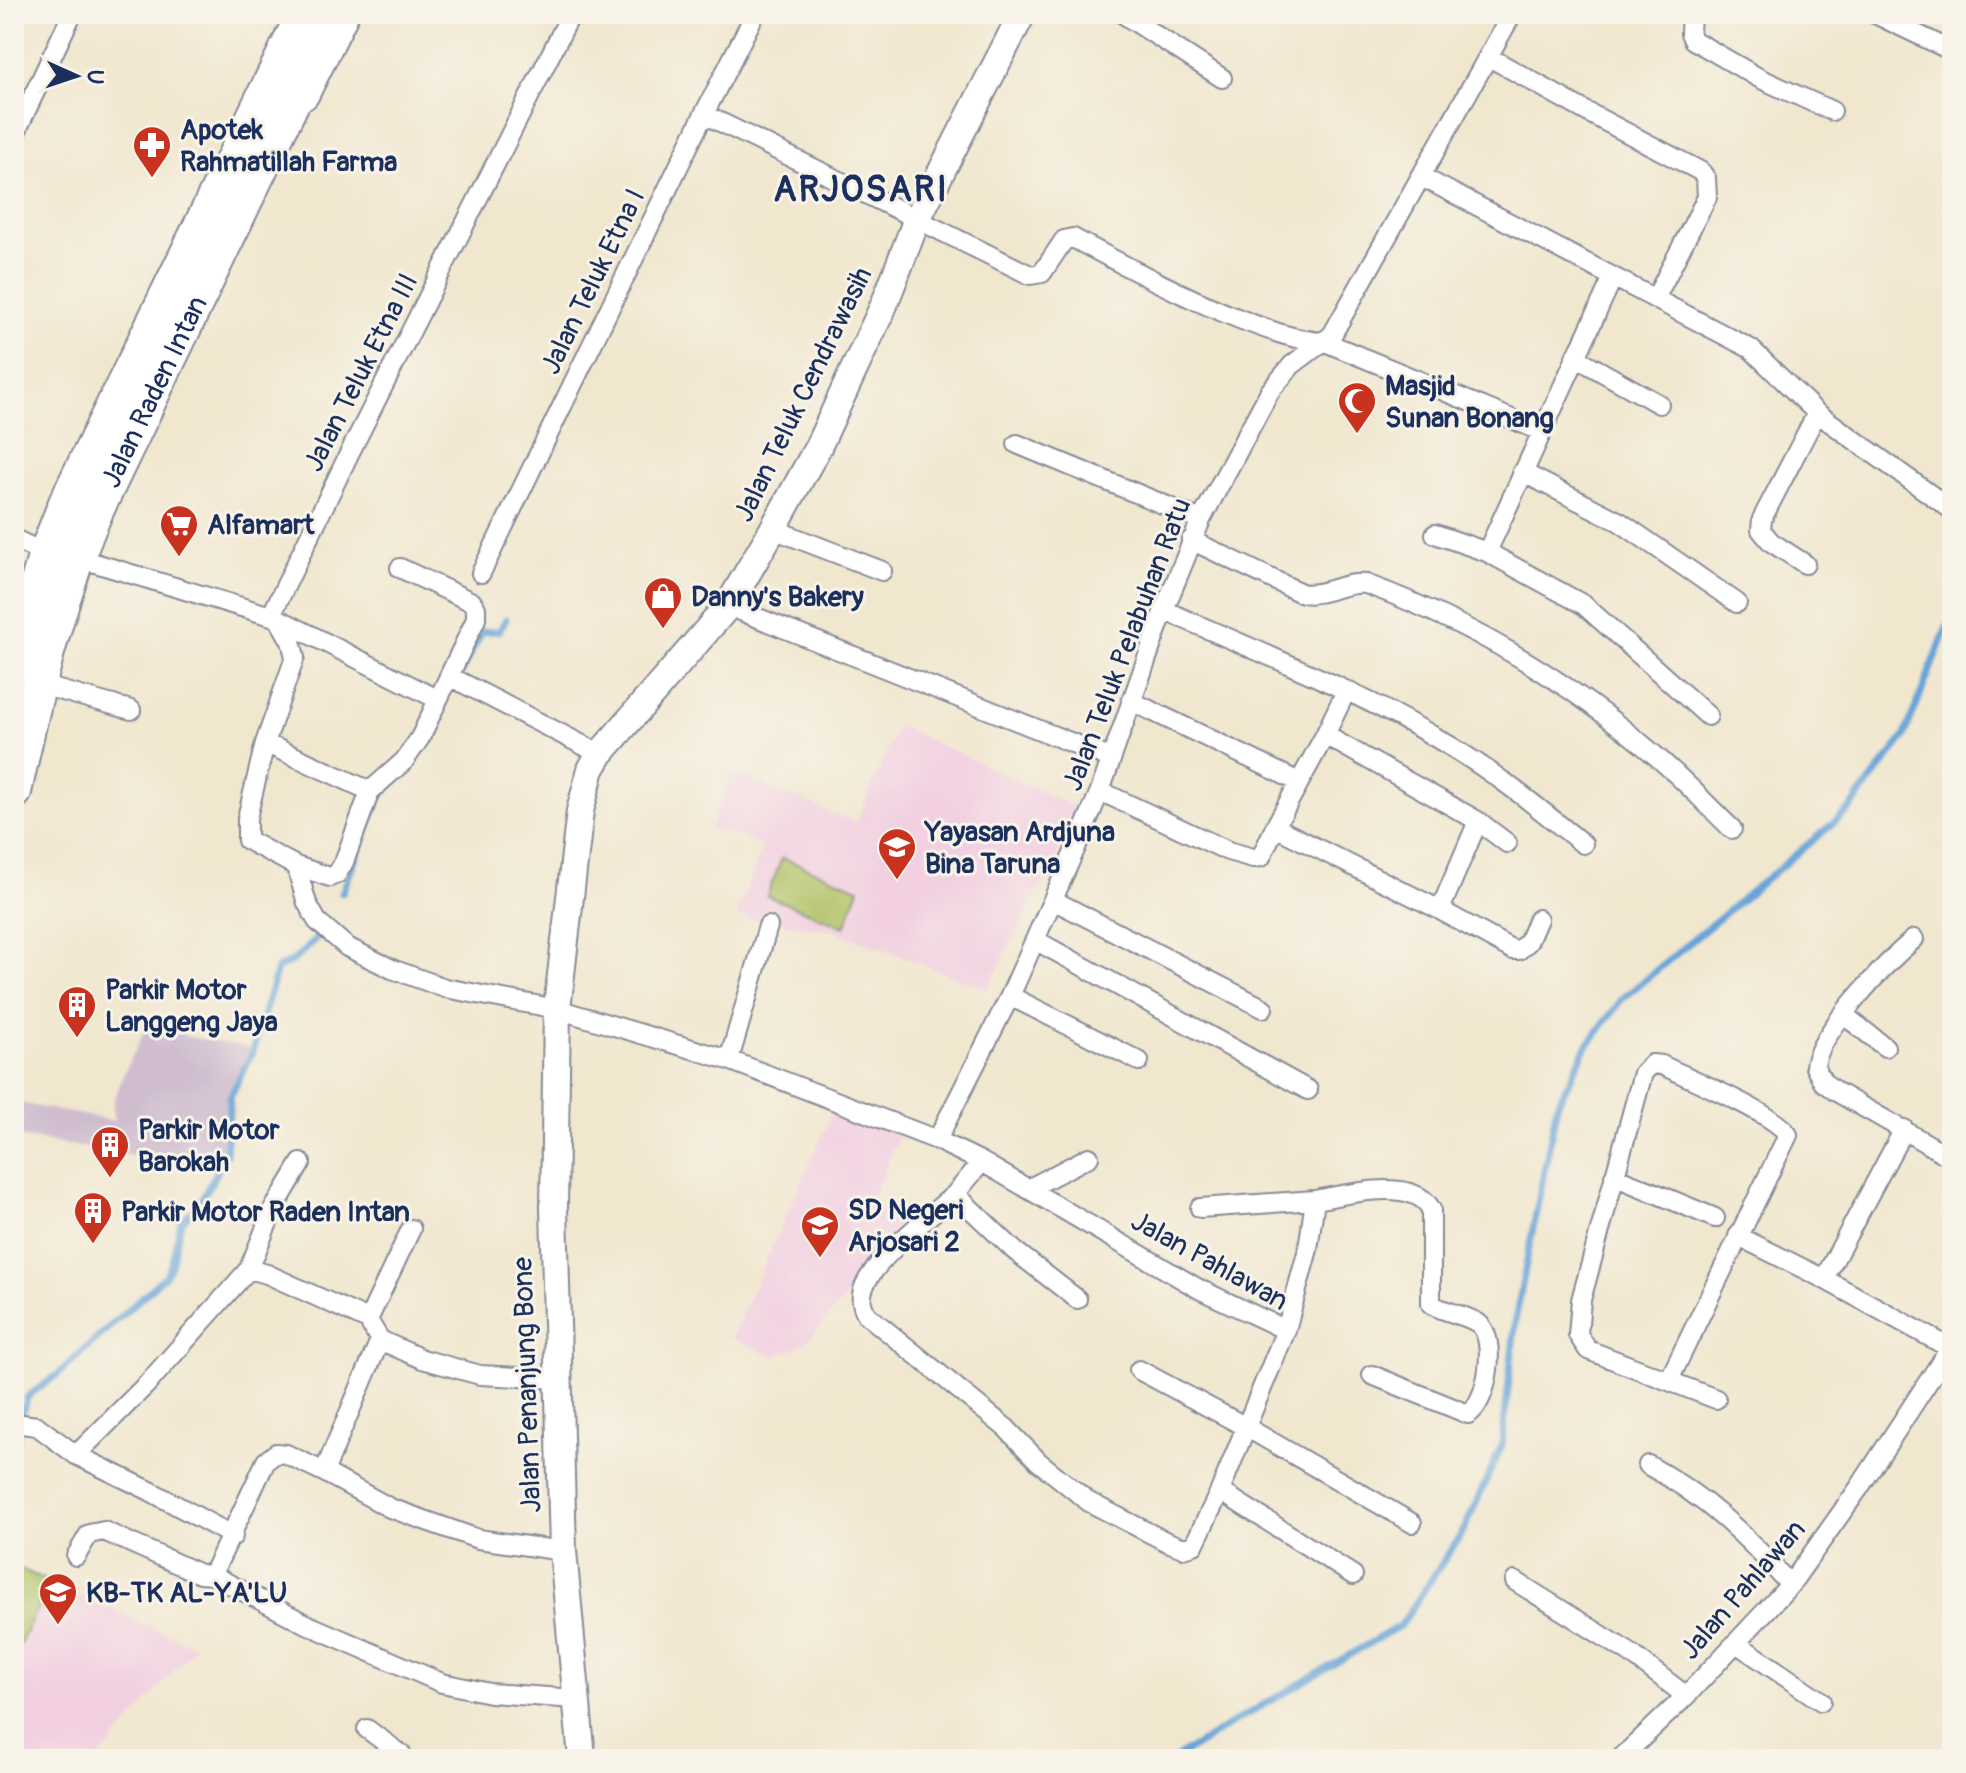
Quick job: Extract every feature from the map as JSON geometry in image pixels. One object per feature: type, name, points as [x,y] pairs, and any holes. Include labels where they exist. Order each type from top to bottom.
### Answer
[{"type":"highway","name":"Jalan Raden Intan","points":[[61,556],[66,503],[304,14]]},
{"type":"highway","name":"Jalan Raden Intan","points":[[14,792],[25,674],[61,556],[298,90],[302,93],[341,14]]},
{"type":"street","points":[[14,136],[72,14]]},
{"type":"street","name":"Jalan Teluk Etna III","points":[[275,617],[350,452],[571,14]]},
{"type":"street","name":"Jalan Teluk Etna I","points":[[481,573],[755,14]]},
{"type":"street","name":"Jalan Teluk Cendrawasih","points":[[557,1009],[580,811],[591,769],[600,754],[728,606],[773,529],[849,383],[884,305],[917,219],[1022,14]]},
{"type":"street","points":[[1123,14],[1222,78]]},
{"type":"street","name":"Jalan Teluk Pelabuhan Ratu","points":[[937,1140],[1010,996],[1100,791],[1164,610],[1201,520],[1270,391],[1292,365],[1325,342],[1363,281],[1512,14]]},
{"type":"street","points":[[1691,14],[1690,33],[1693,40],[1759,78],[1832,111]]},
{"type":"street","points":[[1875,14],[1952,51]]},
{"type":"street","points":[[1489,57],[1700,171],[1706,178],[1707,197],[1656,297]]},
{"type":"street","points":[[704,114],[1033,275],[1042,273],[1064,240],[1073,238],[1190,300],[1271,331],[1305,341],[1325,342],[1541,431]]},
{"type":"street","points":[[1420,176],[1751,349],[1817,413],[1952,510]]},
{"type":"street","points":[[1487,552],[1613,277]]},
{"type":"street","points":[[1575,357],[1659,404]]},
{"type":"street","points":[[1805,564],[1771,542],[1761,530],[1762,519],[1817,413]]},
{"type":"street","points":[[1017,444],[1201,520]]},
{"type":"street","points":[[1522,472],[1620,522],[1737,603]]},
{"type":"street","points":[[773,529],[882,571]]},
{"type":"street","points":[[1435,534],[1487,552],[1584,605],[1708,716]]},
{"type":"street","points":[[14,539],[61,556],[275,617],[437,699]]},
{"type":"street","points":[[1191,540],[1301,593],[1314,594],[1354,583],[1366,584],[1504,648],[1557,680],[1657,757],[1732,829]]},
{"type":"street","points":[[275,617],[291,641],[295,657],[265,743],[247,818],[247,840],[296,866],[326,877],[337,874],[370,791],[413,750],[437,699],[454,679],[476,619],[476,608],[472,602],[400,568]]},
{"type":"street","points":[[728,606],[1110,758]]},
{"type":"street","points":[[1164,610],[1346,691],[1451,746],[1537,806],[1583,844]]},
{"type":"street","points":[[25,674],[131,710]]},
{"type":"street","points":[[454,679],[600,754]]},
{"type":"street","points":[[1100,791],[1228,851],[1261,857],[1346,691]]},
{"type":"street","points":[[1131,701],[1299,782]]},
{"type":"street","points":[[1325,735],[1478,821],[1507,843]]},
{"type":"street","points":[[265,743],[370,791]]},
{"type":"street","points":[[1440,910],[1478,821]]},
{"type":"street","points":[[1275,827],[1516,950],[1528,942],[1538,919]]},
{"type":"street","points":[[296,866],[307,903],[317,921],[347,947],[392,969],[445,988],[557,1009],[729,1060],[937,1140]]},
{"type":"street","points":[[1053,900],[1263,1008]]},
{"type":"street","points":[[729,1060],[768,926]]},
{"type":"street","points":[[1914,939],[1860,992],[1818,1054],[1816,1072],[1835,1091],[1952,1158]]},
{"type":"street","points":[[1035,940],[1308,1090]]},
{"type":"street","points":[[1010,996],[1139,1061]]},
{"type":"street","name":"Jalan Penanjung Bone","points":[[557,1009],[554,1207],[563,1551],[582,1759]]},
{"type":"street","points":[[1844,1015],[1885,1047]]},
{"type":"street","points":[[1669,1380],[1788,1135],[1777,1122],[1662,1065],[1650,1065],[1643,1073],[1581,1300],[1577,1324],[1579,1337],[1588,1350],[1716,1399]]},
{"type":"street","points":[[1824,1279],[1904,1129]]},
{"type":"street","name":"Jalan Pahlawan","points":[[937,1140],[982,1162],[1199,1289],[1286,1330],[1196,1544],[1183,1548],[1165,1541],[1089,1502],[1057,1478],[1006,1428],[867,1315],[862,1303],[863,1289],[874,1271],[955,1194]]},
{"type":"street","points":[[1028,1189],[1089,1157]]},
{"type":"street","points":[[982,1162],[955,1194],[1015,1251],[1077,1299]]},
{"type":"street","points":[[76,1455],[148,1383],[249,1269],[273,1210],[301,1163]]},
{"type":"street","points":[[1614,1176],[1715,1218]]},
{"type":"street","points":[[1200,1208],[1315,1200],[1388,1190],[1414,1194],[1426,1200],[1431,1209],[1431,1304],[1477,1322],[1487,1337],[1488,1370],[1484,1389],[1479,1405],[1468,1414],[1372,1375]]},
{"type":"street","points":[[1286,1330],[1308,1249],[1315,1200]]},
{"type":"street","points":[[368,1320],[411,1229]]},
{"type":"street","points":[[1738,1236],[1951,1346]]},
{"type":"street","points":[[249,1269],[267,1274],[368,1320],[380,1340],[422,1359],[460,1371],[501,1378],[559,1379]]},
{"type":"street","points":[[324,1472],[380,1340]]},
{"type":"street","name":"Jalan Pahlawan","points":[[1515,1581],[1630,1653],[1686,1696],[1790,1585],[1859,1488],[1951,1346]]},
{"type":"street","points":[[1139,1370],[1246,1427],[1412,1523]]},
{"type":"street","points":[[14,1423],[37,1426],[76,1455],[233,1536]]},
{"type":"street","points":[[212,1575],[266,1461],[276,1453],[286,1454],[324,1472],[390,1508],[478,1539],[563,1551]]},
{"type":"street","points":[[1648,1465],[1684,1485],[1732,1523],[1790,1585]]},
{"type":"street","points":[[1220,1491],[1353,1575]]},
{"type":"street","points":[[76,1556],[89,1534],[104,1531],[200,1574],[212,1575],[306,1624],[442,1683],[490,1693],[576,1699]]},
{"type":"street","points":[[1736,1643],[1821,1701]]},
{"type":"street","points":[[1620,1759],[1686,1696]]},
{"type":"street","points":[[367,1729],[404,1759]]},
{"type":"shaded area","name":"Yayasan Ardjuna Bina Taruna","points":[[898,725],[1081,810],[987,989],[834,931],[736,916],[763,845],[710,828],[733,772],[856,823]]},
{"type":"shaded area","points":[[149,1022],[185,1027],[184,1036],[250,1048],[229,1095],[224,1116],[224,1150],[211,1169],[14,1136],[14,1102],[114,1121],[113,1103]]},
{"type":"shaded area","name":"SD Negeri Arjosari 2","points":[[835,1107],[900,1135],[870,1202],[902,1220],[846,1297],[806,1343],[776,1357],[731,1338]]},
{"type":"shaded area","points":[[14,1567],[195,1646],[98,1759],[14,1759]]},
{"type":"green space","points":[[782,858],[859,888],[845,927],[767,896]]},
{"type":"green space","points":[[14,1566],[50,1582],[19,1646],[14,1650]]},
{"type":"waterway","points":[[1175,1759],[1401,1625],[1464,1530],[1502,1445],[1516,1316],[1557,1105],[1587,1046],[1622,999],[1849,810],[1904,737],[1952,614]]},
{"type":"waterway","points":[[458,677],[482,632],[499,631],[506,619]]},
{"type":"waterway","points":[[342,893],[381,795],[399,776]]},
{"type":"waterway","points":[[21,1416],[28,1396],[56,1376],[166,1275],[181,1222],[198,1206],[226,1155],[230,1097],[253,1051],[277,969],[295,959],[315,940]]},
{"type":"waterway","points":[[14,1447],[18,1434]]},
{"type":"place","name":"Apotek Rahmatillah Farma","points":[[152,179]]},
{"type":"place","name":"Masjid Sunan Bonang","points":[[1357,435]]},
{"type":"place","name":"Alfamart","points":[[179,558]]},
{"type":"place","name":"Danny's Bakery","points":[[663,630]]},
{"type":"place","name":"Yayasan Ardjuna Bina Taruna","points":[[897,881]]},
{"type":"place","name":"Parkir Motor Langgeng Jaya","points":[[77,1039]]},
{"type":"place","name":"Parkir Motor Barokah","points":[[110,1179]]},
{"type":"place","name":"Parkir Motor Raden Intan","points":[[93,1245]]},
{"type":"place","name":"SD Negeri Arjosari 2","points":[[820,1259]]},
{"type":"place","name":"KB-TK AL-YA'LU","points":[[58,1626]]},
{"type":"district","name":"ARJOSARI","points":[[861,188]]}]
